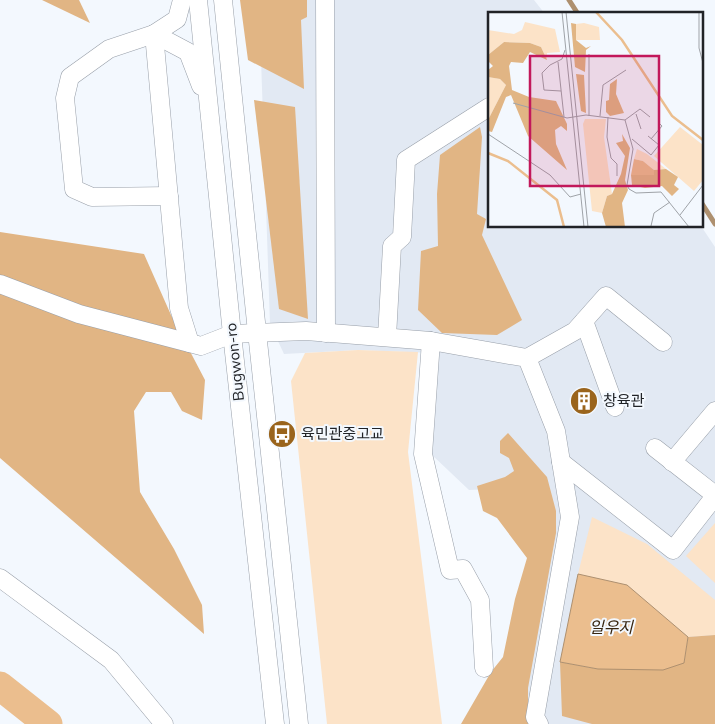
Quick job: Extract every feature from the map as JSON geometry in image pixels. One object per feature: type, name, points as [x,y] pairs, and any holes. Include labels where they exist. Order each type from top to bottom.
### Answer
[{"type":"street","points":[[169,196],[92,197],[74,189],[65,98],[70,77],[109,49],[154,34],[177,19],[182,0]]},
{"type":"street","name":"Bugwon-ro","points":[[198,0],[232,334],[275,724]]},
{"type":"street","name":"Bugwon-ro","points":[[223,0],[256,332],[299,724]]},
{"type":"street","points":[[325,0],[326,333]]},
{"type":"street","points":[[154,34],[188,52],[209,109]]},
{"type":"street","points":[[154,34],[178,308],[190,344]]},
{"type":"street","points":[[387,337],[392,246],[402,237],[406,160],[488,108]]},
{"type":"street","points":[[0,284],[79,314],[201,346],[232,334],[256,332],[326,333],[431,340],[527,358],[575,331],[606,296],[663,342]]},
{"type":"street","points":[[584,321],[615,407]]},
{"type":"street","points":[[431,340],[423,454],[450,570],[463,569],[480,600],[484,668]]},
{"type":"street","points":[[527,358],[556,431],[570,518],[535,717],[538,724]]},
{"type":"street","points":[[672,462],[715,411]]},
{"type":"street","points":[[561,462],[673,550],[715,496],[655,448]]},
{"type":"street","points":[[0,578],[111,660],[164,724]]},
{"type":"shaded area","points":[[42,0],[79,0],[90,23]]},
{"type":"shaded area","points":[[240,0],[307,0],[307,17],[301,20],[304,89],[248,60]]},
{"type":"shaded area","points":[[259,0],[534,0],[543,12],[488,12],[488,228],[702,228],[715,247],[715,724],[504,724],[539,541],[513,488],[469,490],[431,454],[433,353],[358,350],[284,354],[270,324]]},
{"type":"shaded area","points":[[254,100],[295,107],[308,319],[279,309]]},
{"type":"shaded area","points":[[480,127],[482,137],[477,214],[486,219],[482,235],[522,320],[497,335],[442,333],[418,310],[421,251],[438,246],[437,194],[440,155]]},
{"type":"shaded area","points":[[0,232],[144,254],[171,315],[205,380],[202,420],[182,411],[171,392],[146,392],[134,411],[140,492],[174,549],[202,605],[204,634],[0,458]]},
{"type":"shaded area","points":[[358,350],[418,352],[408,452],[442,724],[327,724],[291,381],[305,353]]},
{"type":"shaded area","points":[[508,433],[547,477],[556,511],[556,533],[528,688],[528,724],[461,724],[491,672],[503,657],[515,599],[527,558],[497,518],[483,511],[477,486],[505,477],[514,471],[509,458],[500,453],[500,441]]},
{"type":"shaded area","points":[[592,517],[647,544],[715,600],[715,635],[688,637],[627,585],[578,574]]},
{"type":"shaded area","points":[[715,523],[715,583],[686,556]]},
{"type":"shaded area","points":[[715,635],[715,724],[592,724],[562,716],[560,662],[598,669],[684,662],[688,637]]},
{"type":"water","name":"일우지","points":[[578,574],[627,585],[688,637],[684,663],[663,670],[598,669],[560,662]]},
{"type":"waterway","points":[[569,0],[577,12]]},
{"type":"waterway","points":[[702,204],[715,224]]},
{"type":"waterway","points":[[0,686],[48,724]]},
{"type":"place","name":"창육관","points":[[584,401]]},
{"type":"place","name":"육민관중고교","points":[[282,434]]}]
